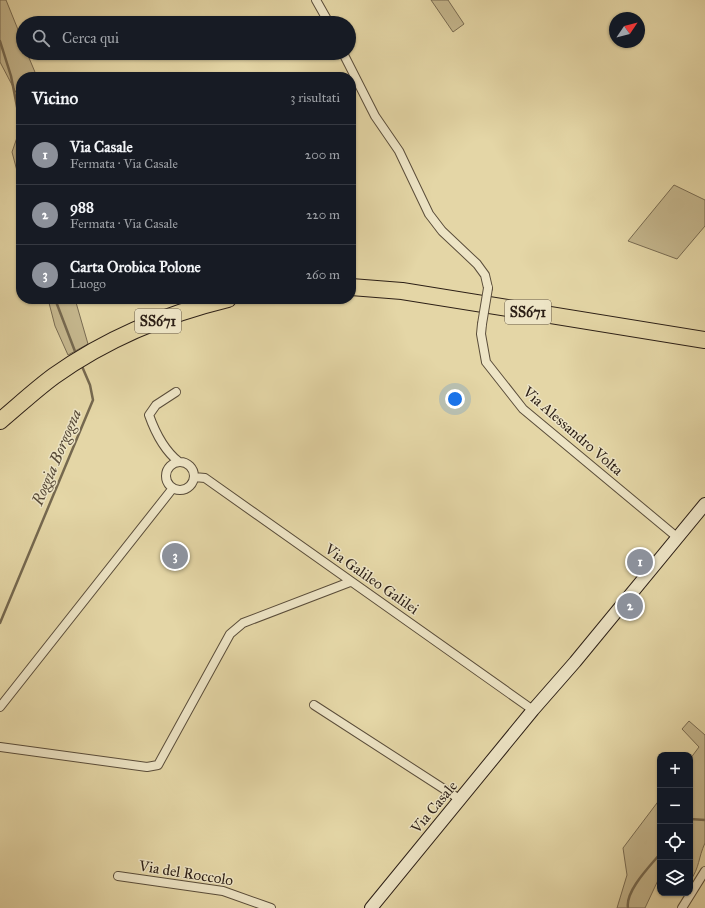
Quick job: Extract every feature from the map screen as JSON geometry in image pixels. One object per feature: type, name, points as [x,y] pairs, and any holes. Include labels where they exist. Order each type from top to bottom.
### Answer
[{"type":"highway","name":"SS671","points":[[356,287],[402,291],[705,340]]},
{"type":"highway","name":"SS671","points":[[0,421],[54,376],[91,352],[154,322],[210,304]]},
{"type":"street","points":[[316,0],[325,16]]},
{"type":"street","name":"Via Alessandro Volta","points":[[347,60],[353,72]]},
{"type":"street","name":"Via Alessandro Volta","points":[[356,79],[375,116],[400,151],[429,214],[442,231],[477,264],[485,275],[488,288],[481,334],[486,362],[523,409],[678,538]]},
{"type":"street","points":[[176,392],[156,405],[149,415],[154,429],[173,458],[190,466],[194,477],[187,488],[182,490],[173,488],[166,480],[166,472],[170,465],[179,462]]},
{"type":"street","name":"Via Galileo Galilei","points":[[194,477],[205,478],[533,710]]},
{"type":"street","points":[[0,707],[173,488]]},
{"type":"street","name":"Via Casale","points":[[371,908],[461,800],[533,710],[575,662],[705,504]]},
{"type":"street","points":[[0,747],[147,767],[158,766],[230,634],[242,623],[328,592],[350,582]]},
{"type":"street","points":[[314,705],[461,800]]},
{"type":"street","points":[[682,908],[705,871]]},
{"type":"street","name":"Via del Roccolo","points":[[118,876],[223,891],[271,908]]},
{"type":"shaded area","points":[[0,0],[6,0],[16,25],[16,60],[30,60],[35,72],[16,72],[16,92],[0,62]]},
{"type":"shaded area","points":[[431,0],[448,0],[464,24],[453,32]]},
{"type":"shaded area","points":[[16,140],[16,167],[12,152]]},
{"type":"shaded area","points":[[674,185],[705,200],[705,226],[677,259],[628,241]]},
{"type":"shaded area","points":[[49,304],[76,304],[88,344],[68,355],[55,326]]},
{"type":"shaded area","points":[[689,721],[705,735],[705,843],[693,876],[693,755],[699,747],[682,729]]},
{"type":"shaded area","points":[[657,803],[657,882],[645,908],[617,908],[627,875],[623,848]]},
{"type":"waterway","name":"Roggia Borgogna","points":[[0,41],[11,76],[16,102]]},
{"type":"waterway","name":"Roggia Borgogna","points":[[57,304],[76,354]]},
{"type":"waterway","name":"Roggia Borgogna","points":[[0,623],[93,400],[90,385],[81,364]]},
{"type":"waterway","points":[[693,819],[705,820]]},
{"type":"waterway","points":[[628,908],[628,901],[634,887],[657,858]]},
{"type":"place","name":"Carta Orobica Polone","points":[[175,556]]},
{"type":"place","name":"Via Casale","points":[[640,562]]},
{"type":"place","name":"988","points":[[630,606]]}]
